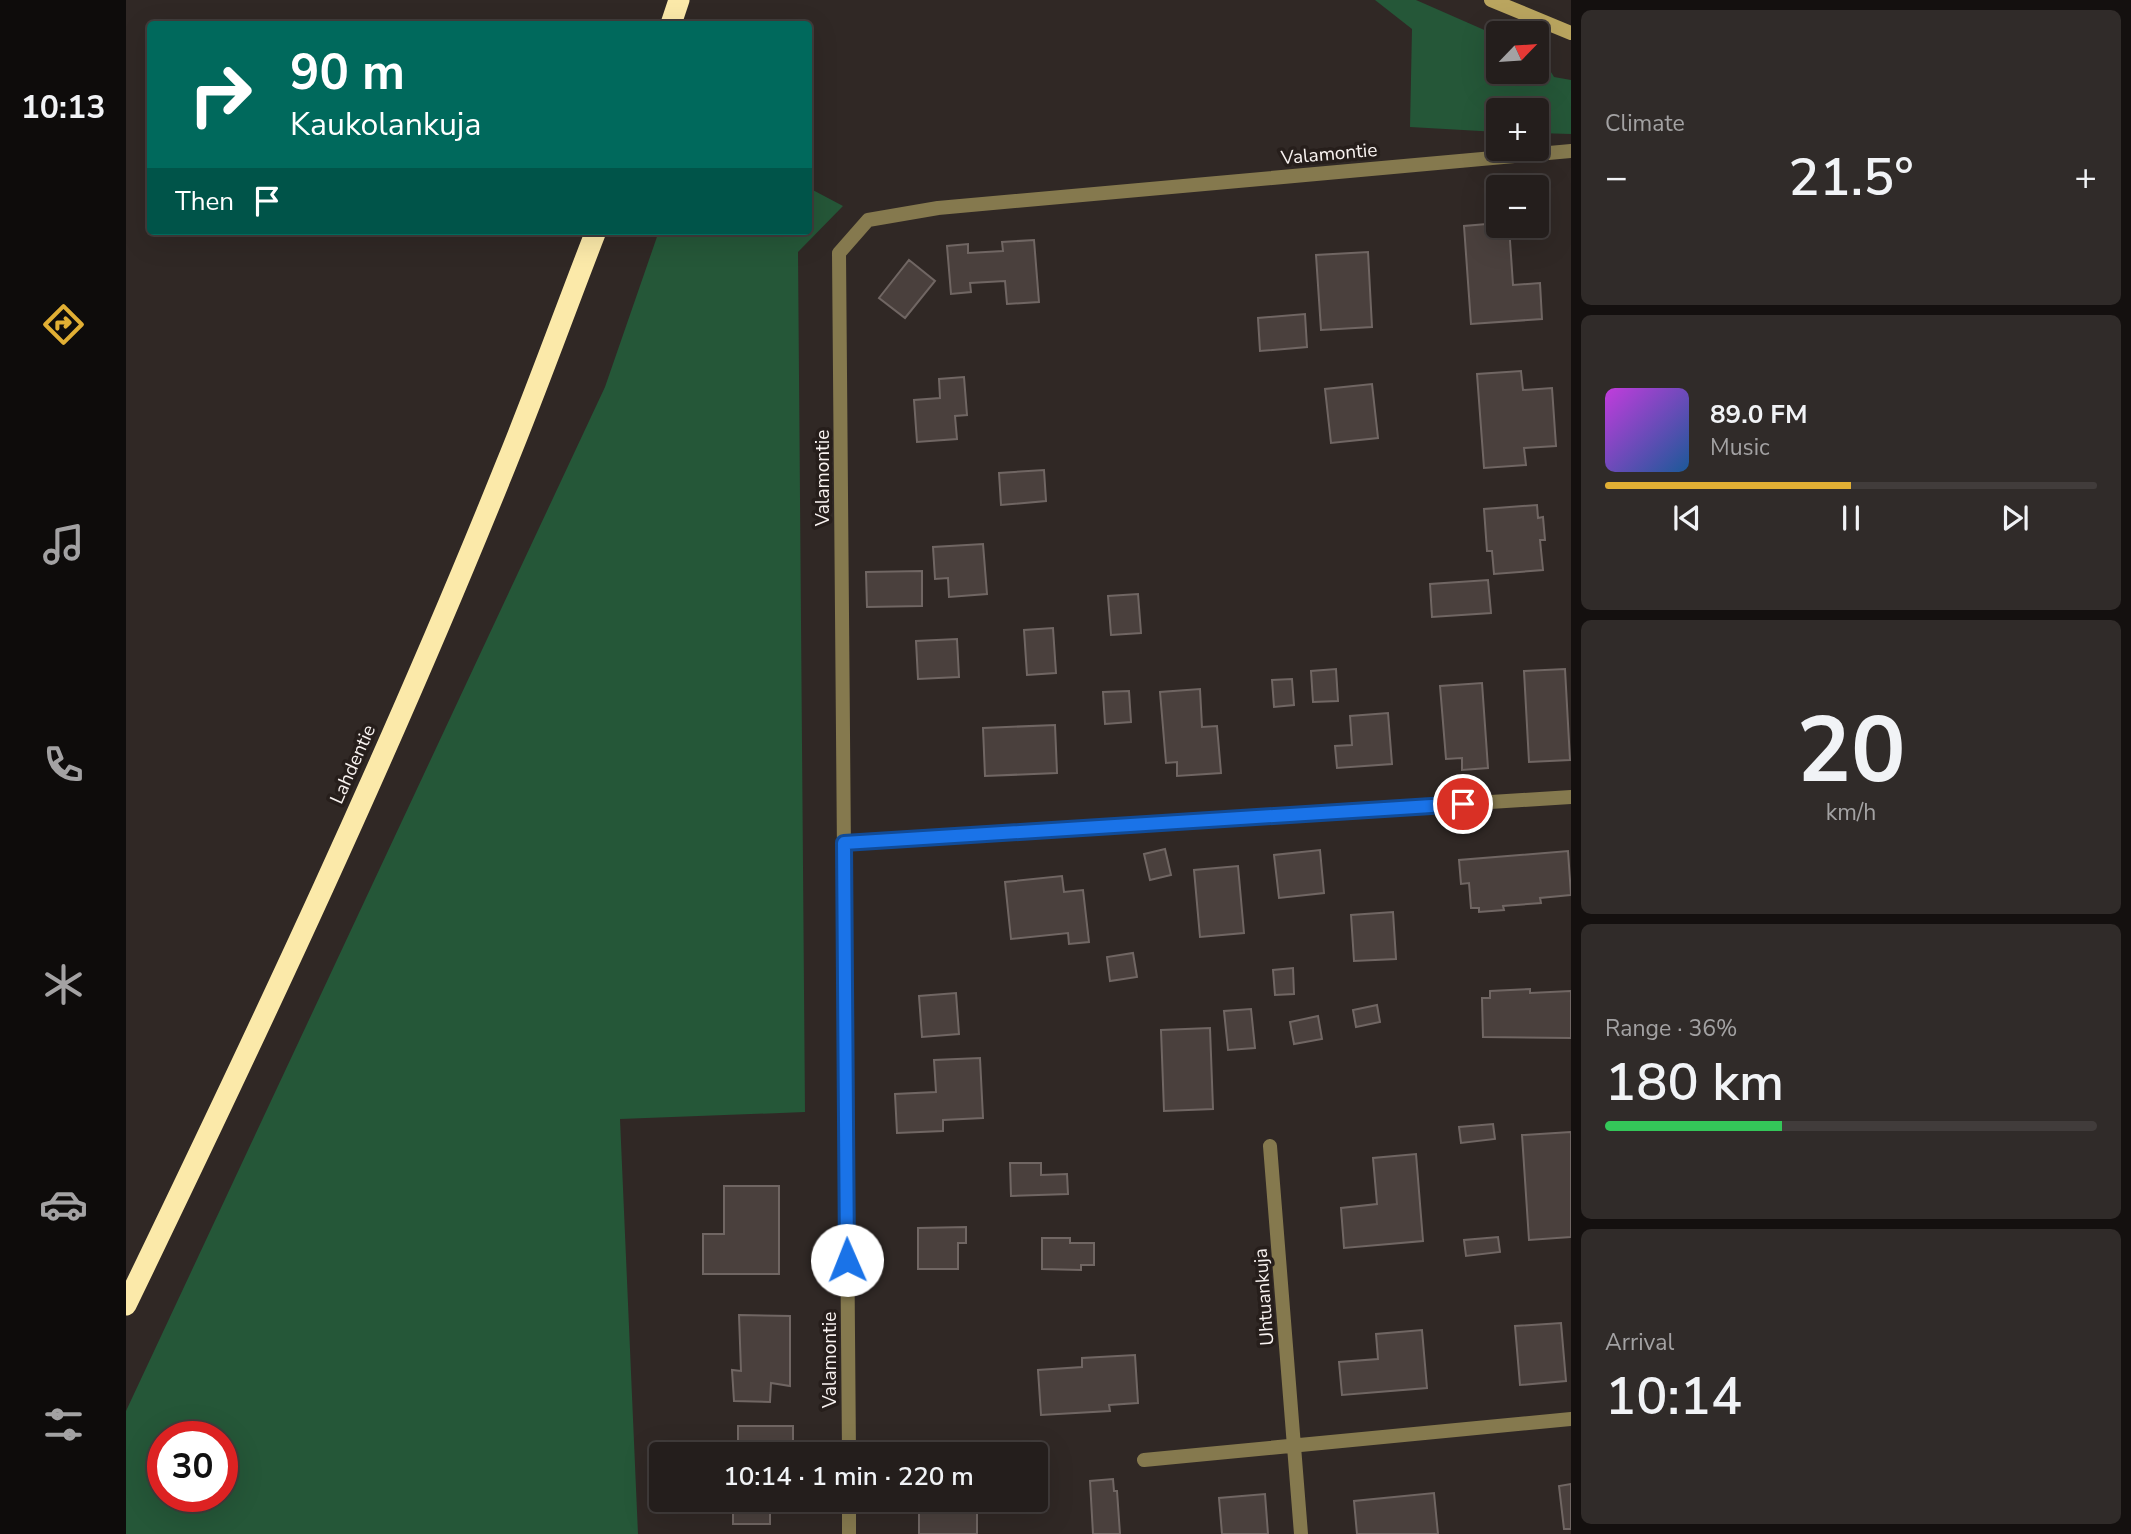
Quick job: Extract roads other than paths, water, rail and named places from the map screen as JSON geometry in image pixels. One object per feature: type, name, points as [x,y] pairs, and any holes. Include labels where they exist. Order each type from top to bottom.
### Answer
[{"type":"highway","points":[[672,21],[679,0]]},
{"type":"highway","name":"Lahdentie","points":[[126,1305],[263,1020],[383,751],[507,463],[594,235]]},
{"type":"street","points":[[1491,0],[1571,33]]},
{"type":"street","name":"Valamontie","points":[[849,1442],[839,253],[868,220],[938,208],[1571,151]]},
{"type":"street","points":[[844,843],[1571,797]]},
{"type":"street","name":"Uhtuankuja","points":[[1270,1146],[1301,1534]]},
{"type":"street","points":[[1144,1460],[1571,1419]]},
{"type":"street","points":[[849,1512],[849,1534]]}]
